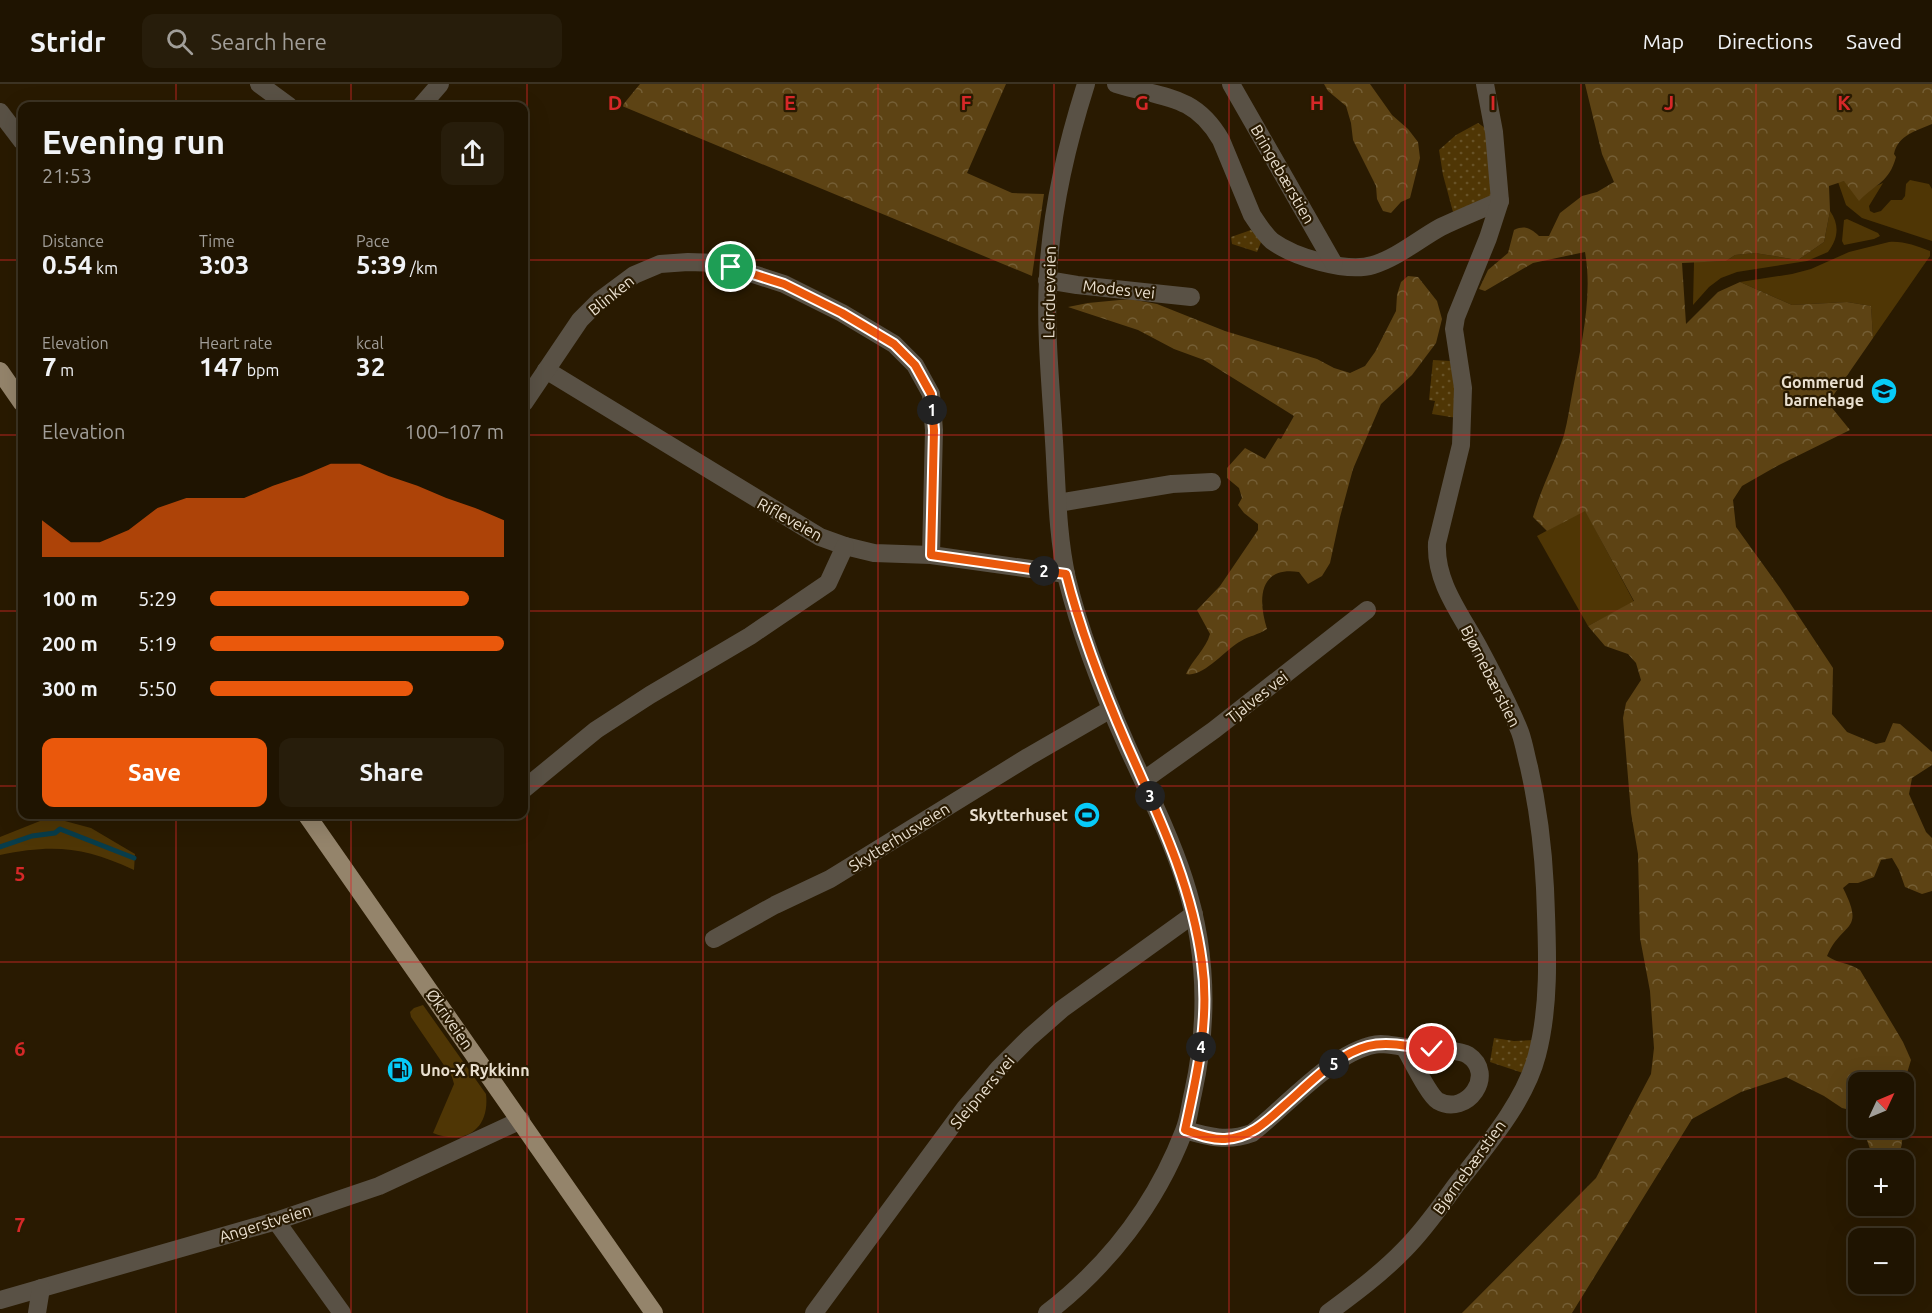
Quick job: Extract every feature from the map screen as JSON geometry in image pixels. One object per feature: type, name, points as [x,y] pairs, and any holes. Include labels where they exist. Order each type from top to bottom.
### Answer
[{"type":"main road","points":[[0,370],[18,397]]},
{"type":"main road","name":"Økriveien","points":[[309,819],[654,1313]]},
{"type":"street","points":[[259,84],[284,102]]},
{"type":"street","points":[[424,102],[440,84]]},
{"type":"street","name":"Leirdueveien","points":[[1047,1313],[1111,1254],[1148,1204],[1185,1130],[1199,1065],[1204,1008],[1203,965],[1194,914],[1184,878],[1144,780],[1111,709],[1074,606],[1066,574],[1058,503],[1047,335],[1047,280],[1051,231],[1063,165],[1086,84]]},
{"type":"street","points":[[1116,84],[1184,102],[1196,111],[1215,130],[1252,215],[1270,240],[1302,256],[1351,267],[1371,266],[1384,261],[1442,227],[1500,201]]},
{"type":"street","name":"Bringebærstien","points":[[1231,84],[1334,264]]},
{"type":"street","name":"Bjørnebærstien","points":[[1328,1313],[1390,1264],[1424,1227],[1485,1148],[1514,1106],[1534,1066],[1542,1035],[1546,997],[1546,922],[1537,803],[1521,735],[1503,694],[1452,601],[1439,573],[1436,558],[1439,534],[1461,445],[1463,388],[1454,329],[1456,317],[1488,238],[1500,201],[1494,132],[1485,84]]},
{"type":"street","points":[[0,112],[18,136]]},
{"type":"street","name":"Blinken","points":[[528,397],[580,320],[599,301],[634,274],[660,264],[719,263],[784,284],[842,313],[886,339],[915,365],[921,375],[931,394],[934,430],[931,555]]},
{"type":"street","name":"Modes vei","points":[[1047,280],[1191,297]]},
{"type":"street","name":"Rifleveien","points":[[546,370],[820,537],[874,553],[931,555],[1066,574]]},
{"type":"street","points":[[1058,503],[1172,484],[1212,482]]},
{"type":"street","points":[[528,786],[596,730],[750,636],[828,583],[845,546]]},
{"type":"street","name":"Tjalves vei","points":[[1144,780],[1214,730],[1367,610]]},
{"type":"street","name":"Skytterhusveien","points":[[714,939],[838,874],[1028,757],[1111,709]]},
{"type":"street","name":"Sleipners vei","points":[[814,1313],[965,1108],[999,1068],[1062,1010],[1194,914]]},
{"type":"street","points":[[1185,1130],[1223,1139],[1252,1133],[1344,1057],[1374,1045],[1404,1047]]},
{"type":"street","name":"Angerstveien","points":[[0,1300],[276,1221],[379,1186],[520,1120]]},
{"type":"street","points":[[276,1221],[342,1313]]},
{"type":"street","points":[[37,1313],[41,1288]]},
{"type":"shaded area","points":[[1478,123],[1488,130],[1491,199],[1453,212],[1439,150],[1456,135]]},
{"type":"shaded area","points":[[1910,180],[1929,184],[1932,189],[1932,241],[1862,218],[1846,205],[1838,182],[1844,181],[1871,188],[1883,183],[1869,206],[1870,211],[1874,213],[1881,211],[1891,200],[1902,200],[1905,196],[1906,184]]},
{"type":"shaded area","points":[[1830,211],[1835,221],[1836,232],[1834,242],[1828,252],[1807,261],[1737,272],[1721,278],[1709,287],[1693,305],[1694,262],[1726,261],[1735,255],[1755,253],[1798,260],[1824,242]]},
{"type":"shaded area","points":[[1847,219],[1880,236],[1844,245],[1842,241],[1844,220]]},
{"type":"shaded area","points":[[1251,230],[1262,240],[1257,252],[1232,244],[1231,237]]},
{"type":"shaded area","points":[[1889,242],[1920,247],[1930,251],[1930,256],[1873,338],[1871,306],[1847,302],[1792,305],[1740,282],[1811,269],[1849,252]]},
{"type":"shaded area","points":[[1433,360],[1450,361],[1454,373],[1457,418],[1432,414],[1435,401],[1429,400]]},
{"type":"shaded area","points":[[1585,510],[1634,602],[1588,626],[1537,536]]},
{"type":"shaded area","points":[[45,819],[57,819],[91,828],[135,854],[134,870],[100,856],[68,850],[37,849],[0,855],[0,837]]},
{"type":"shaded area","points":[[423,1005],[486,1094],[484,1117],[473,1132],[465,1136],[455,1137],[433,1133],[454,1084],[452,1077],[411,1017],[410,1012],[414,1008]]},
{"type":"shaded area","points":[[1494,1038],[1514,1041],[1535,1040],[1523,1073],[1490,1062]]},
{"type":"green space","points":[[640,84],[1006,84],[967,173],[1012,193],[1044,194],[1032,276],[622,106]]},
{"type":"green space","points":[[1324,84],[1370,84],[1392,115],[1408,129],[1418,142],[1420,158],[1410,198],[1401,202],[1391,213],[1383,211],[1377,199],[1376,186],[1353,140],[1346,106],[1328,91]]},
{"type":"green space","points":[[1585,84],[1932,84],[1932,124],[1908,135],[1899,142],[1894,154],[1896,157],[1893,166],[1886,178],[1859,201],[1844,181],[1829,186],[1830,211],[1824,242],[1798,260],[1755,253],[1735,255],[1726,261],[1682,263],[1686,324],[1718,292],[1740,282],[1792,305],[1847,302],[1871,306],[1873,338],[1828,403],[1850,430],[1742,486],[1733,500],[1736,527],[1833,668],[1832,714],[1847,732],[1876,744],[1885,742],[1893,723],[1900,724],[1932,752],[1932,765],[1912,778],[1909,794],[1926,832],[1932,838],[1932,891],[1922,894],[1905,887],[1892,858],[1881,860],[1874,877],[1858,883],[1849,883],[1843,888],[1850,902],[1852,920],[1827,956],[1860,970],[1903,1042],[1911,1060],[1907,1072],[1848,1072],[1848,1110],[1786,1077],[1741,1092],[1692,1119],[1572,1313],[1462,1313],[1596,1178],[1651,1074],[1654,1048],[1650,991],[1640,938],[1638,854],[1631,813],[1623,718],[1626,703],[1641,680],[1636,663],[1628,654],[1605,646],[1588,626],[1634,601],[1585,511],[1547,531],[1533,517],[1564,435],[1568,418],[1587,304],[1585,252],[1533,263],[1485,291],[1479,289],[1488,270],[1508,253],[1514,230],[1530,229],[1539,236],[1549,236],[1560,213],[1582,196],[1597,192],[1614,182],[1602,154]]},
{"type":"green space","points":[[1408,276],[1418,277],[1437,301],[1442,319],[1436,343],[1412,375],[1381,404],[1353,469],[1330,563],[1322,576],[1308,584],[1299,572],[1275,574],[1264,587],[1262,597],[1267,629],[1241,641],[1200,672],[1186,674],[1210,634],[1197,610],[1220,586],[1258,530],[1258,524],[1238,505],[1242,498],[1239,488],[1227,478],[1227,468],[1245,448],[1265,459],[1278,438],[1281,439],[1294,416],[1204,360],[1174,349],[1138,330],[1068,307],[1130,299],[1157,304],[1225,331],[1317,359],[1350,373],[1365,366],[1375,352],[1396,311],[1401,282]]},
{"type":"green space","points":[[1866,1138],[1903,1138],[1901,1150],[1870,1150]]},
{"type":"waterway","points":[[0,847],[32,836],[55,833],[60,829],[134,858]]},
{"type":"place","name":"Gommerud barnehage","points":[[1884,391]]},
{"type":"place","name":"Skytterhuset","points":[[1087,815]]},
{"type":"place","name":"Uno-X Rykkinn","points":[[400,1070]]},
{"type":"route","points":[[731,267],[784,284],[842,313],[894,344],[915,365],[931,394],[934,430],[931,555],[1066,574],[1074,606],[1111,709],[1171,844],[1194,914],[1203,965],[1204,1008],[1199,1065],[1185,1130],[1223,1139],[1240,1137],[1252,1133],[1268,1121],[1331,1066],[1354,1051],[1382,1044],[1432,1049]]}]
